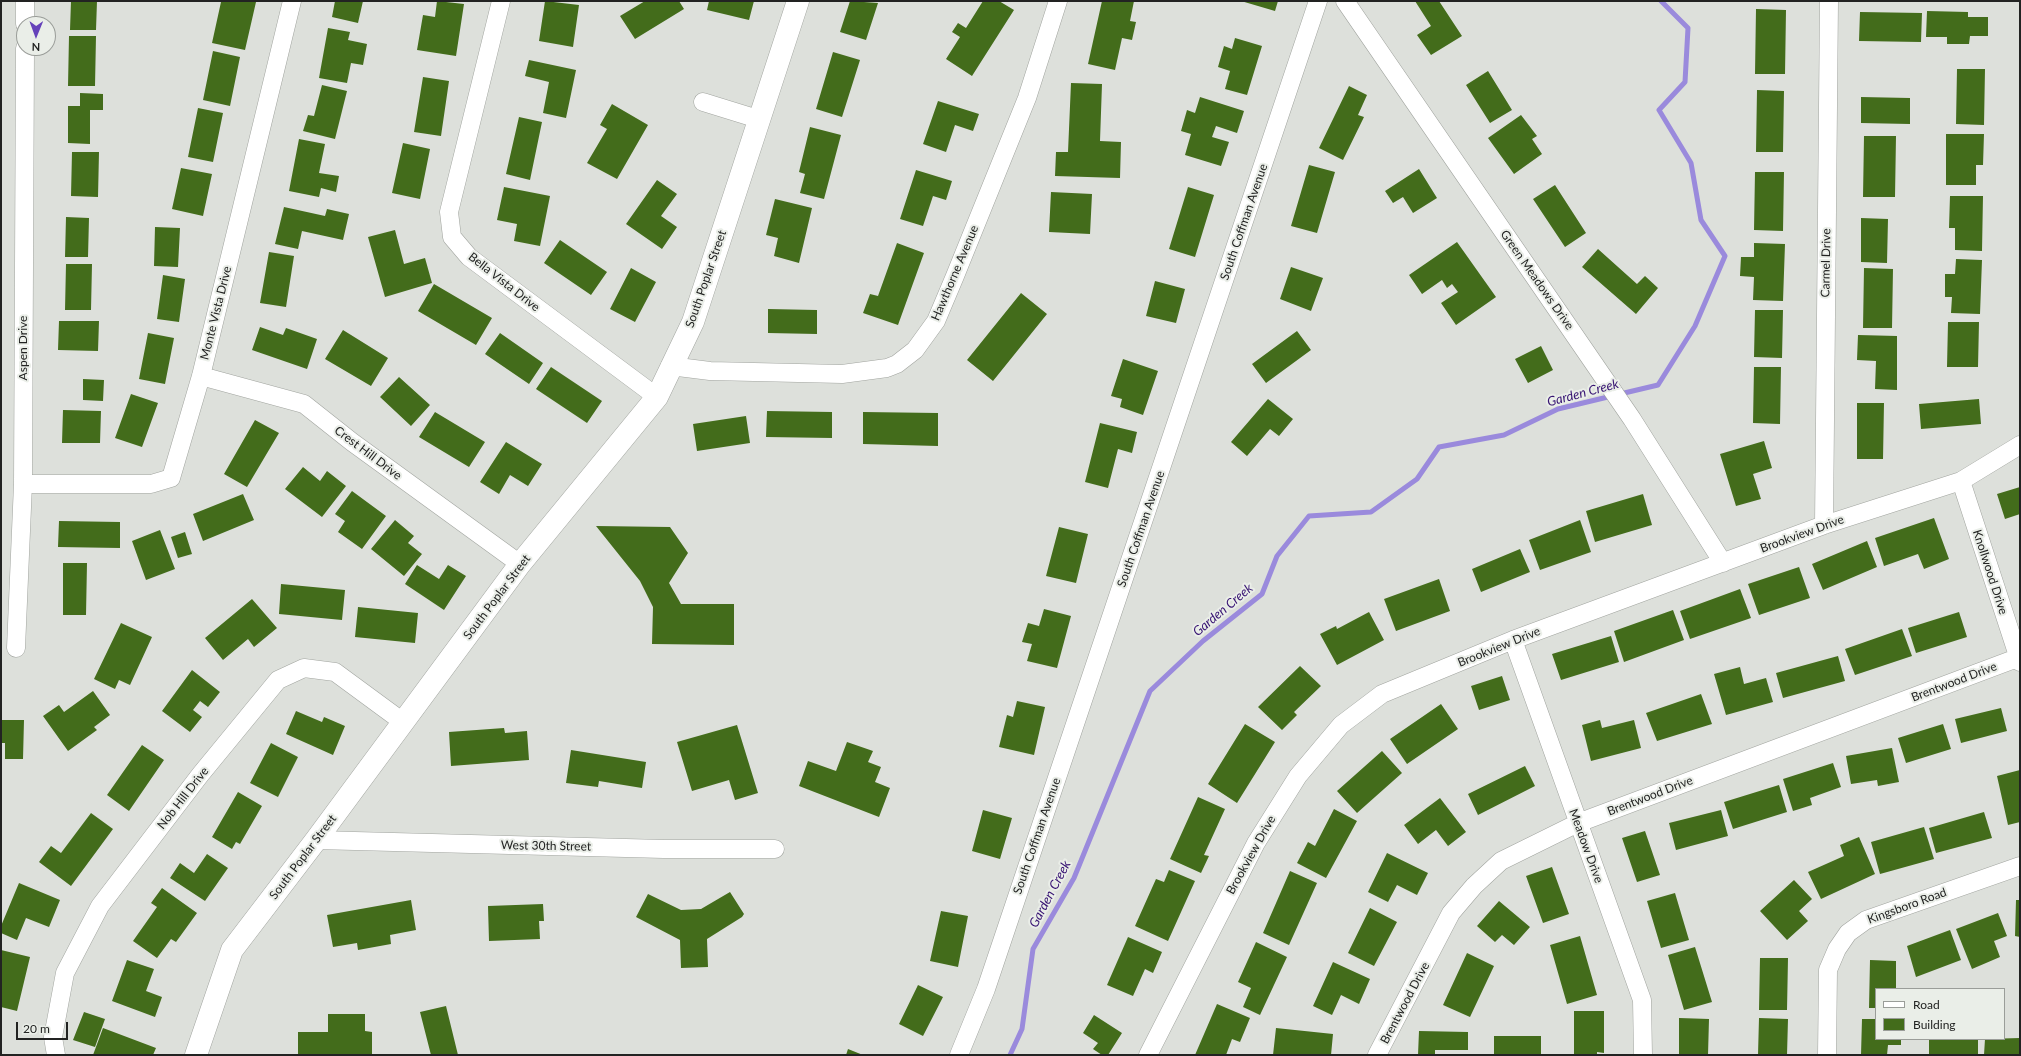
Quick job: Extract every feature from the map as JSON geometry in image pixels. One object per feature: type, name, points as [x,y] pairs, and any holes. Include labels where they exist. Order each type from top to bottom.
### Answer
[{"type":"main road","name":"South Poplar Street","points":[[196,1055],[232,950],[316,840],[520,564],[657,397],[670,366],[694,322],[758,119],[798,1]]},
{"type":"street","points":[[25,1],[25,16]]},
{"type":"street","name":"Monte Vista Drive","points":[[23,484],[151,484],[171,478],[201,376],[292,1]]},
{"type":"street","name":"Bella Vista Drive","points":[[501,1],[449,212],[452,238],[469,257],[657,397]]},
{"type":"street","name":"Hawthorne Avenue","points":[[670,366],[710,371],[842,374],[888,368],[897,364],[915,350],[936,321],[958,268],[1027,98],[1058,1]]},
{"type":"street","name":"South Coffman Avenue","points":[[959,1055],[986,989],[1318,1]]},
{"type":"street","name":"Green Meadows Drive","points":[[1345,1],[1591,358],[1632,419],[1723,563]]},
{"type":"street","name":"Carmel Drive","points":[[1824,525],[1829,1]]},
{"type":"street","name":"Aspen Drive","points":[[16,648],[23,484],[25,56]]},
{"type":"street","points":[[703,102],[758,119]]},
{"type":"street","name":"Crest Hill Drive","points":[[201,376],[304,404],[352,442],[520,564]]},
{"type":"street","name":"Brookview Drive","points":[[1148,1055],[1256,843],[1298,776],[1341,725],[1382,694],[1513,640],[1824,525],[1961,481],[2020,445]]},
{"type":"street","name":"Knollwood Drive","points":[[1961,481],[2019,659]]},
{"type":"street","name":"Meadow Drive","points":[[1513,640],[1642,1000],[1643,1055]]},
{"type":"street","name":"Brentwood Drive","points":[[1377,1055],[1451,913],[1474,886],[1502,861],[1578,823],[2019,659]]},
{"type":"street","name":"Nob Hill Drive","points":[[56,1055],[53,1037],[65,972],[100,906],[200,775],[278,680],[304,668],[335,672],[403,722]]},
{"type":"street","name":"West 30th Street","points":[[316,840],[664,849],[775,849]]},
{"type":"street","name":"Kingsboro Road","points":[[1827,1055],[1828,970],[1837,949],[1848,933],[1866,920],[2020,866]]},
{"type":"building","points":[[71,1],[97,1],[96,30],[70,30]]},
{"type":"building","points":[[217,1],[256,2],[245,50],[212,43],[221,2]]},
{"type":"building","points":[[335,1],[363,1],[358,23],[332,17]]},
{"type":"building","points":[[437,1],[464,4],[456,56],[417,50],[423,15],[435,17]]},
{"type":"building","points":[[545,1],[579,5],[573,47],[539,41]]},
{"type":"building","points":[[645,1],[679,1],[684,9],[635,39],[620,16]]},
{"type":"building","points":[[709,1],[754,1],[749,20],[707,10]]},
{"type":"building","points":[[850,1],[878,3],[866,40],[840,32]]},
{"type":"building","points":[[983,1],[999,1],[1014,10],[972,76],[946,59],[960,37],[952,32],[958,23],[966,28]]},
{"type":"building","points":[[1102,1],[1134,1],[1130,21],[1136,22],[1132,40],[1122,38],[1115,70],[1088,64]]},
{"type":"building","points":[[1241,1],[1278,1],[1275,11]]},
{"type":"building","points":[[1415,1],[1439,1],[1462,36],[1431,55],[1417,35],[1431,26]]},
{"type":"building","points":[[1756,9],[1786,10],[1785,74],[1755,74]]},
{"type":"building","points":[[1927,11],[1968,12],[1968,17],[1988,17],[1988,36],[1970,36],[1969,44],[1947,44],[1947,37],[1926,37]]},
{"type":"building","points":[[1860,12],[1922,13],[1921,42],[1859,41]]},
{"type":"building","points":[[328,28],[350,32],[348,40],[367,44],[363,65],[351,63],[347,83],[319,78]]},
{"type":"building","points":[[69,36],[96,36],[95,86],[68,86]]},
{"type":"building","points":[[1235,38],[1262,46],[1247,95],[1225,89],[1230,71],[1218,67],[1224,46],[1232,49]]},
{"type":"building","points":[[213,51],[240,57],[230,106],[203,100]]},
{"type":"building","points":[[833,52],[860,60],[842,117],[816,109]]},
{"type":"building","points":[[529,60],[576,70],[566,118],[543,113],[549,82],[525,76]]},
{"type":"building","points":[[1957,69],[1985,69],[1984,125],[1956,124]]},
{"type":"building","points":[[1488,71],[1512,110],[1490,123],[1466,85]]},
{"type":"building","points":[[423,77],[449,81],[441,136],[414,132]]},
{"type":"building","points":[[1071,83],[1102,84],[1100,141],[1121,142],[1120,178],[1055,176],[1056,152],[1068,152]]},
{"type":"building","points":[[322,85],[347,91],[335,139],[303,131],[308,115],[314,116]]},
{"type":"building","points":[[1349,86],[1367,95],[1358,115],[1364,117],[1343,160],[1319,148]]},
{"type":"building","points":[[1757,90],[1784,91],[1783,152],[1756,152]]},
{"type":"building","points":[[80,93],[103,94],[103,110],[90,110],[90,144],[68,143],[68,106],[80,106]]},
{"type":"building","points":[[1200,97],[1244,111],[1237,133],[1216,126],[1212,137],[1229,142],[1221,166],[1185,155],[1191,134],[1181,131],[1187,110],[1195,113]]},
{"type":"building","points":[[1861,97],[1910,98],[1910,124],[1861,123]]},
{"type":"building","points":[[938,101],[979,114],[973,131],[955,125],[946,152],[923,144]]},
{"type":"building","points":[[612,104],[648,125],[617,179],[587,163],[607,129],[600,125]]},
{"type":"building","points":[[198,108],[223,113],[213,162],[188,157]]},
{"type":"building","points":[[1521,115],[1537,136],[1532,139],[1542,154],[1514,174],[1488,138]]},
{"type":"building","points":[[519,117],[542,122],[530,180],[506,174]]},
{"type":"building","points":[[810,127],[841,135],[824,199],[800,193],[805,174],[799,172]]},
{"type":"building","points":[[1946,134],[1984,134],[1983,165],[1976,165],[1976,185],[1946,185]]},
{"type":"building","points":[[1864,136],[1896,136],[1895,197],[1863,197]]},
{"type":"building","points":[[299,139],[325,144],[319,173],[339,176],[336,192],[321,188],[319,197],[289,191]]},
{"type":"building","points":[[403,143],[430,149],[420,199],[392,193]]},
{"type":"building","points":[[72,152],[99,152],[98,197],[71,196]]},
{"type":"building","points":[[1309,165],[1335,172],[1317,233],[1291,226]]},
{"type":"building","points":[[181,168],[212,174],[203,216],[172,209]]},
{"type":"building","points":[[1419,169],[1437,198],[1413,213],[1403,197],[1393,203],[1385,191]]},
{"type":"building","points":[[916,170],[952,181],[946,200],[933,196],[923,226],[900,219]]},
{"type":"building","points":[[1755,172],[1784,172],[1783,231],[1754,230]]},
{"type":"building","points":[[657,180],[677,194],[661,216],[677,227],[662,249],[626,224]]},
{"type":"building","points":[[1555,185],[1586,233],[1565,247],[1533,199]]},
{"type":"building","points":[[504,187],[550,196],[540,246],[514,241],[517,224],[497,220]]},
{"type":"building","points":[[1188,187],[1214,195],[1195,257],[1169,249]]},
{"type":"building","points":[[1051,192],[1092,194],[1090,234],[1049,232]]},
{"type":"building","points":[[1950,196],[1983,196],[1982,251],[1955,250],[1955,228],[1949,228]]},
{"type":"building","points":[[775,199],[812,208],[799,263],[774,256],[778,238],[766,235]]},
{"type":"building","points":[[284,207],[325,216],[327,209],[349,214],[343,240],[302,231],[298,249],[275,244]]},
{"type":"building","points":[[66,217],[89,218],[88,257],[65,257]]},
{"type":"building","points":[[1861,218],[1888,219],[1887,263],[1861,262]]},
{"type":"building","points":[[155,227],[180,228],[178,267],[154,266]]},
{"type":"building","points":[[395,230],[404,264],[425,258],[432,283],[385,297],[368,237]]},
{"type":"building","points":[[560,240],[607,272],[591,295],[544,263]]},
{"type":"building","points":[[1457,242],[1496,297],[1456,325],[1441,303],[1458,292],[1452,284],[1447,288],[1442,280],[1422,294],[1409,275]]},
{"type":"building","points":[[897,243],[924,253],[898,325],[863,313],[870,294],[878,296]]},
{"type":"building","points":[[1754,243],[1785,244],[1783,301],[1753,300],[1754,277],[1740,276],[1741,257],[1754,257]]},
{"type":"building","points":[[1598,249],[1637,284],[1645,276],[1658,288],[1636,314],[1582,267]]},
{"type":"building","points":[[269,252],[294,256],[286,307],[260,303]]},
{"type":"building","points":[[1956,259],[1982,260],[1980,314],[1951,313],[1952,297],[1945,297],[1945,274],[1955,274]]},
{"type":"building","points":[[66,264],[92,264],[91,310],[65,310]]},
{"type":"building","points":[[1291,267],[1323,278],[1311,311],[1280,299]]},
{"type":"building","points":[[631,268],[656,282],[635,322],[610,309]]},
{"type":"building","points":[[1864,268],[1893,269],[1892,328],[1863,328]]},
{"type":"building","points":[[163,275],[185,279],[179,322],[157,319]]},
{"type":"building","points":[[1155,281],[1185,289],[1176,323],[1146,316]]},
{"type":"building","points":[[434,284],[492,318],[476,345],[418,311]]},
{"type":"building","points":[[1021,293],[1047,314],[993,381],[967,360]]},
{"type":"building","points":[[768,309],[817,310],[817,334],[768,333]]},
{"type":"building","points":[[1755,310],[1783,310],[1782,358],[1754,357]]},
{"type":"building","points":[[59,321],[99,321],[98,351],[58,350]]},
{"type":"building","points":[[1948,322],[1979,322],[1978,367],[1947,367]]},
{"type":"building","points":[[260,327],[283,335],[286,328],[317,339],[307,369],[252,350]]},
{"type":"building","points":[[343,330],[388,358],[371,386],[325,359]]},
{"type":"building","points":[[1297,331],[1311,350],[1266,383],[1252,364]]},
{"type":"building","points":[[148,333],[174,338],[165,384],[139,379]]},
{"type":"building","points":[[500,333],[543,363],[529,384],[485,354]]},
{"type":"building","points":[[1858,335],[1897,336],[1897,390],[1875,389],[1876,361],[1857,360]]},
{"type":"building","points":[[1541,346],[1553,370],[1528,383],[1515,359]]},
{"type":"building","points":[[1123,359],[1158,371],[1143,415],[1120,407],[1122,399],[1111,396]]},
{"type":"building","points":[[551,367],[602,401],[587,423],[536,389]]},
{"type":"building","points":[[1754,367],[1781,367],[1780,424],[1753,423]]},
{"type":"building","points":[[399,377],[430,405],[411,426],[380,397]]},
{"type":"building","points":[[83,379],[104,380],[103,401],[83,400]]},
{"type":"building","points":[[131,394],[158,403],[142,447],[115,438]]},
{"type":"building","points":[[1268,399],[1293,419],[1279,436],[1270,429],[1247,456],[1231,442]]},
{"type":"building","points":[[1979,399],[1981,424],[1921,429],[1919,404]]},
{"type":"building","points":[[1857,403],[1884,403],[1883,459],[1857,459]]},
{"type":"building","points":[[63,410],[101,411],[100,443],[62,443]]},
{"type":"building","points":[[767,411],[832,412],[832,438],[766,437]]},
{"type":"building","points":[[435,412],[485,442],[469,467],[419,437]]},
{"type":"building","points":[[863,412],[938,413],[938,446],[863,444]]},
{"type":"building","points":[[746,416],[750,443],[697,451],[693,424]]},
{"type":"building","points":[[255,420],[279,433],[247,487],[224,474]]},
{"type":"building","points":[[1100,423],[1137,432],[1132,453],[1118,449],[1108,488],[1085,482]]},
{"type":"building","points":[[1764,441],[1772,468],[1753,474],[1761,499],[1736,506],[1720,454]]},
{"type":"building","points":[[506,442],[542,464],[528,486],[510,475],[499,494],[480,482]]},
{"type":"building","points":[[303,467],[320,481],[327,471],[346,486],[322,517],[285,489]]},
{"type":"building","points":[[2020,487],[2020,514],[2005,519],[1997,494]]},
{"type":"building","points":[[352,491],[386,516],[362,549],[338,532],[345,521],[335,514]]},
{"type":"building","points":[[243,494],[254,520],[203,541],[193,514]]},
{"type":"building","points":[[1643,494],[1652,525],[1595,542],[1586,511]]},
{"type":"building","points":[[1934,518],[1949,559],[1924,569],[1918,554],[1884,566],[1875,538]]},
{"type":"building","points":[[395,520],[414,536],[408,543],[422,554],[404,576],[371,549]]},
{"type":"building","points":[[1580,520],[1591,552],[1540,570],[1529,540]]},
{"type":"building","points":[[59,521],[120,522],[120,548],[58,547]]},
{"type":"building","points":[[596,526],[670,527],[688,553],[669,583],[681,604],[734,604],[734,645],[652,644],[653,607],[640,581]]},
{"type":"building","points":[[1059,527],[1088,534],[1076,583],[1046,576]]},
{"type":"building","points":[[160,530],[175,569],[146,580],[132,541]]},
{"type":"building","points":[[185,532],[192,554],[178,558],[171,537]]},
{"type":"building","points":[[1867,541],[1877,567],[1823,590],[1812,564]]},
{"type":"building","points":[[1520,549],[1530,572],[1481,592],[1472,569]]},
{"type":"building","points":[[63,563],[87,563],[86,615],[63,615]]},
{"type":"building","points":[[417,565],[439,579],[448,565],[466,576],[444,610],[405,584]]},
{"type":"building","points":[[1799,567],[1810,598],[1759,615],[1748,584]]},
{"type":"building","points":[[1439,579],[1450,611],[1396,631],[1384,599]]},
{"type":"building","points":[[281,584],[345,590],[342,620],[279,614]]},
{"type":"building","points":[[1740,589],[1751,618],[1690,639],[1680,611]]},
{"type":"building","points":[[252,599],[277,628],[254,647],[248,639],[223,660],[205,638]]},
{"type":"building","points":[[358,607],[418,613],[415,643],[355,637]]},
{"type":"building","points":[[1044,609],[1071,616],[1057,668],[1027,661],[1032,644],[1022,642],[1028,623],[1039,626]]},
{"type":"building","points":[[1673,610],[1684,640],[1624,662],[1614,631]]},
{"type":"building","points":[[1369,612],[1384,640],[1337,665],[1320,634],[1336,626],[1337,629]]},
{"type":"building","points":[[1959,612],[1967,637],[1916,653],[1908,628]]},
{"type":"building","points":[[121,623],[152,637],[130,685],[119,680],[115,689],[94,679]]},
{"type":"building","points":[[1902,629],[1912,656],[1855,675],[1845,649]]},
{"type":"building","points":[[1611,636],[1619,662],[1561,680],[1552,654]]},
{"type":"building","points":[[1838,656],[1845,681],[1783,698],[1776,673]]},
{"type":"building","points":[[1300,666],[1321,686],[1294,712],[1297,715],[1282,730],[1258,707]]},
{"type":"building","points":[[1740,667],[1744,684],[1766,678],[1773,702],[1726,715],[1714,674]]},
{"type":"building","points":[[192,670],[220,692],[208,707],[200,701],[193,710],[202,717],[190,732],[162,711]]},
{"type":"building","points":[[1502,676],[1510,700],[1479,710],[1471,686]]},
{"type":"building","points":[[93,691],[110,715],[94,727],[97,730],[68,751],[43,716],[59,705],[64,712]]},
{"type":"building","points":[[1701,694],[1712,724],[1657,741],[1646,713]]},
{"type":"building","points":[[1017,701],[1045,707],[1034,755],[999,747],[1007,715],[1013,717]]},
{"type":"building","points":[[1441,704],[1458,729],[1407,764],[1390,739]]},
{"type":"building","points":[[2001,708],[2007,731],[1961,743],[1955,719]]},
{"type":"building","points":[[296,711],[322,722],[324,717],[345,726],[333,755],[286,734]]},
{"type":"building","points":[[1,720],[24,720],[23,759],[5,759],[5,743],[1,743]]},
{"type":"building","points":[[1600,720],[1602,728],[1634,720],[1641,748],[1591,761],[1582,725]]},
{"type":"building","points":[[1245,724],[1275,742],[1237,803],[1208,784]]},
{"type":"building","points":[[1943,724],[1951,749],[1906,763],[1898,738]]},
{"type":"building","points":[[737,725],[758,793],[735,800],[729,780],[692,791],[677,742]]},
{"type":"building","points":[[504,728],[505,733],[527,731],[529,760],[451,766],[449,732]]},
{"type":"building","points":[[847,742],[873,751],[868,762],[881,767],[875,782],[890,788],[879,817],[799,786],[808,761],[836,771]]},
{"type":"building","points":[[271,743],[298,757],[278,797],[250,783]]},
{"type":"building","points":[[142,745],[164,760],[129,811],[107,795]]},
{"type":"building","points":[[1892,748],[1899,782],[1878,786],[1877,780],[1851,784],[1846,756]]},
{"type":"building","points":[[571,750],[646,762],[642,788],[599,781],[598,787],[566,783]]},
{"type":"building","points":[[1382,751],[1402,773],[1357,813],[1337,791]]},
{"type":"building","points":[[1833,763],[1841,787],[1810,798],[1812,805],[1793,811],[1783,779]]},
{"type":"building","points":[[1525,766],[1535,786],[1478,815],[1468,794]]},
{"type":"building","points":[[2020,770],[2020,822],[2008,825],[1997,776]]},
{"type":"building","points":[[1779,785],[1787,812],[1733,829],[1724,802]]},
{"type":"building","points":[[238,792],[262,806],[240,844],[236,842],[232,849],[212,837]]},
{"type":"building","points":[[1198,797],[1225,809],[1204,855],[1209,856],[1201,873],[1170,859]]},
{"type":"building","points":[[1440,798],[1466,832],[1448,846],[1436,830],[1418,844],[1404,825]]},
{"type":"building","points":[[1334,809],[1357,821],[1326,878],[1297,863],[1308,842],[1315,846]]},
{"type":"building","points":[[983,810],[1012,818],[1000,859],[972,851]]},
{"type":"building","points":[[1721,810],[1728,836],[1676,850],[1669,823]]},
{"type":"building","points":[[1984,812],[1992,838],[1936,853],[1929,828]]},
{"type":"building","points":[[91,813],[113,829],[71,886],[39,862],[51,846],[61,853]]},
{"type":"building","points":[[1924,827],[1934,859],[1880,874],[1871,842]]},
{"type":"building","points":[[1645,831],[1660,875],[1637,882],[1622,838]]},
{"type":"building","points":[[1859,837],[1875,874],[1821,899],[1808,872],[1844,856],[1840,845]]},
{"type":"building","points":[[1387,853],[1428,873],[1417,895],[1397,885],[1388,902],[1368,892]]},
{"type":"building","points":[[207,854],[228,868],[205,901],[170,878],[180,863],[194,873]]},
{"type":"building","points":[[1552,867],[1569,914],[1543,923],[1526,876]]},
{"type":"building","points":[[1169,870],[1195,881],[1168,941],[1135,926],[1156,879],[1164,882]]},
{"type":"building","points":[[1290,871],[1317,883],[1289,945],[1263,933]]},
{"type":"building","points":[[1794,880],[1812,899],[1799,911],[1808,921],[1787,940],[1760,911]]},
{"type":"building","points":[[19,883],[60,900],[49,927],[26,918],[17,940],[1,933],[1,926]]},
{"type":"building","points":[[162,888],[197,913],[176,942],[171,939],[157,958],[133,941],[157,907],[151,903]]},
{"type":"building","points":[[730,892],[744,914],[742,917],[707,939],[708,967],[681,968],[680,940],[636,917],[648,894],[681,910],[701,909]]},
{"type":"building","points":[[1675,893],[1689,940],[1661,948],[1647,901]]},
{"type":"building","points":[[411,900],[416,930],[390,935],[391,944],[358,950],[357,943],[333,947],[327,915]]},
{"type":"building","points":[[2016,900],[2020,900],[2020,937],[2015,936]]},
{"type":"building","points":[[1499,901],[1530,927],[1514,945],[1502,935],[1495,942],[1477,926]]},
{"type":"building","points":[[543,904],[544,921],[539,921],[540,939],[489,941],[488,906]]},
{"type":"building","points":[[1370,908],[1397,922],[1374,966],[1348,953]]},
{"type":"building","points":[[941,911],[968,916],[958,967],[930,961]]},
{"type":"building","points":[[1998,913],[2007,936],[1994,941],[2000,957],[1972,969],[1956,929]]},
{"type":"building","points":[[1950,930],[1961,960],[1916,977],[1907,946]]},
{"type":"building","points":[[1580,936],[1597,995],[1567,1004],[1550,945]]},
{"type":"building","points":[[1128,937],[1162,952],[1153,973],[1145,969],[1133,996],[1107,985]]},
{"type":"building","points":[[1256,942],[1287,957],[1260,1015],[1243,1007],[1251,988],[1238,982]]},
{"type":"building","points":[[1695,947],[1712,1002],[1684,1010],[1668,955]]},
{"type":"building","points":[[1,950],[30,957],[17,1011],[1,1007]]},
{"type":"building","points":[[1467,953],[1494,966],[1470,1017],[1443,1005]]},
{"type":"building","points":[[1760,958],[1788,958],[1787,1010],[1759,1010]]},
{"type":"building","points":[[127,960],[154,969],[146,991],[162,997],[155,1017],[112,1001]]},
{"type":"building","points":[[1870,960],[1896,961],[1896,988],[1875,988],[1875,1008],[1869,1008]]},
{"type":"building","points":[[1333,962],[1370,979],[1359,1004],[1341,995],[1332,1015],[1313,1006]]},
{"type":"building","points":[[918,985],[943,997],[923,1036],[899,1024]]},
{"type":"building","points":[[1217,1004],[1250,1018],[1240,1042],[1232,1039],[1226,1055],[1195,1055]]},
{"type":"building","points":[[446,1006],[458,1055],[431,1055],[420,1012]]},
{"type":"building","points":[[1574,1011],[1604,1011],[1604,1053],[1597,1052],[1597,1055],[1574,1055]]},
{"type":"building","points":[[84,1012],[105,1019],[95,1047],[73,1040]]},
{"type":"building","points":[[328,1014],[365,1014],[365,1031],[372,1032],[372,1055],[298,1055],[298,1032],[328,1032]]},
{"type":"building","points":[[1094,1015],[1122,1033],[1108,1055],[1102,1055],[1093,1049],[1098,1043],[1083,1033]]},
{"type":"building","points":[[1679,1018],[1709,1019],[1708,1055],[1679,1055]]},
{"type":"building","points":[[1759,1018],[1788,1019],[1787,1055],[1758,1055]]},
{"type":"building","points":[[1862,1019],[1875,1019],[1875,1040],[1901,1040],[1901,1045],[1888,1045],[1887,1055],[1861,1055]]},
{"type":"building","points":[[103,1028],[156,1048],[153,1055],[93,1055]]},
{"type":"building","points":[[1276,1028],[1333,1034],[1331,1055],[1273,1055]]},
{"type":"building","points":[[1419,1031],[1468,1032],[1468,1050],[1435,1050],[1435,1055],[1418,1055]]},
{"type":"building","points":[[1494,1036],[1541,1036],[1541,1055],[1494,1055]]},
{"type":"building","points":[[2005,1038],[2020,1038],[2020,1055],[1984,1055],[1985,1040],[2005,1040]]},
{"type":"building","points":[[1929,1040],[1978,1040],[1978,1055],[1929,1055]]},
{"type":"building","points":[[848,1049],[863,1055],[846,1055]]},
{"type":"waterway","name":"Garden Creek","points":[[1620,394],[1658,385],[1695,326],[1725,256],[1701,220],[1691,163],[1659,110],[1685,82],[1688,28],[1661,1]]},
{"type":"waterway","name":"Garden Creek","points":[[1010,1055],[1022,1029],[1033,949],[1074,878],[1150,691],[1203,641],[1262,594],[1277,556],[1309,516],[1371,512],[1417,479],[1439,447],[1504,435],[1558,409],[1612,396]]}]
